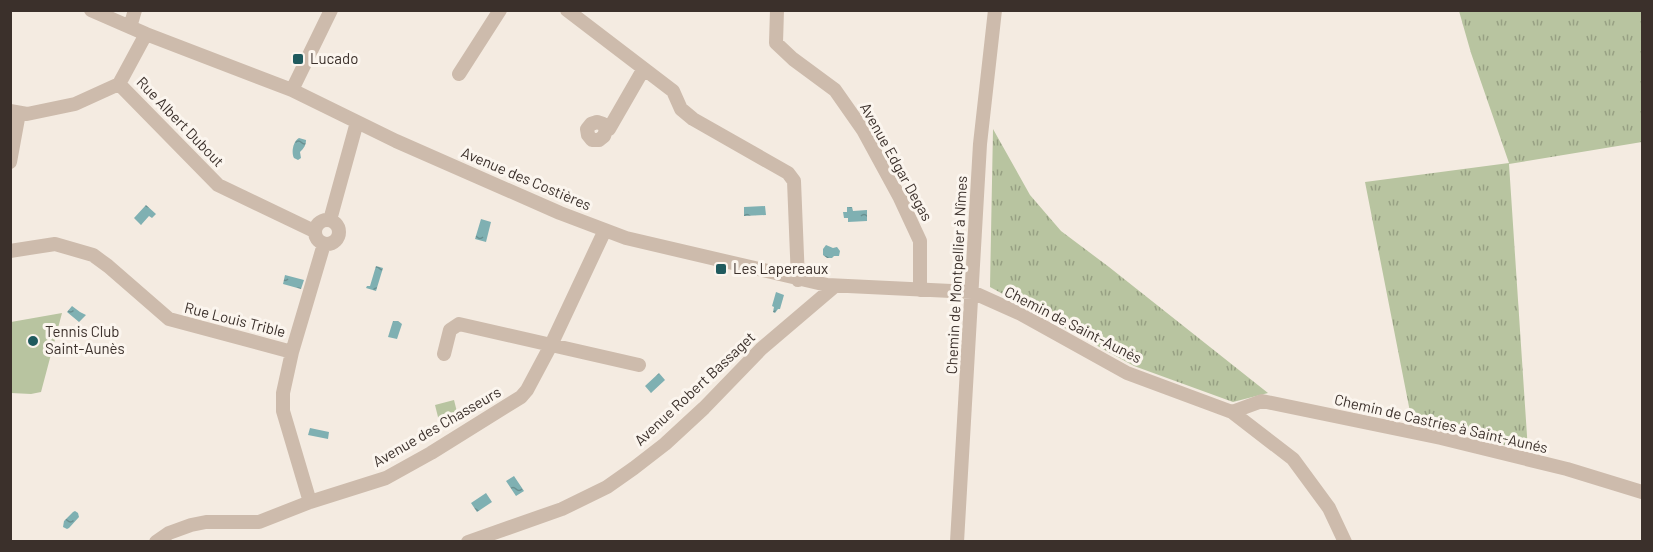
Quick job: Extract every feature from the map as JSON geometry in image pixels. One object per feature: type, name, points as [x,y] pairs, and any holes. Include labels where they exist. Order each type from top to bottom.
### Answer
[{"type":"street","name":"Avenue des Costières","points":[[91,10],[146,34],[292,90],[396,141],[560,213],[626,238],[827,285],[972,292]]},
{"type":"street","points":[[130,27],[135,10]]},
{"type":"street","points":[[292,90],[331,10]]},
{"type":"street","points":[[459,74],[500,10]]},
{"type":"street","points":[[567,10],[673,91],[681,109],[693,119],[788,172],[794,181],[798,280]]},
{"type":"street","name":"Avenue Edgar Degas","points":[[777,10],[776,43],[793,59],[835,90],[863,130],[900,198],[920,241],[920,290]]},
{"type":"street","name":"Chemin de Montpellier à Nîmes","points":[[957,542],[980,144],[995,10]]},
{"type":"street","name":"Rue Albert Dubout","points":[[15,112],[27,114],[75,104],[119,84],[146,34]]},
{"type":"street","points":[[606,130],[609,129],[643,70]]},
{"type":"street","name":"Rue Albert Dubout","points":[[119,84],[218,185],[314,231]]},
{"type":"street","points":[[10,162],[15,112]]},
{"type":"street","name":"Rue Louis Trible","points":[[10,251],[55,244],[93,255],[170,320],[292,352],[324,244],[332,244],[339,235],[338,227],[330,220],[357,122]]},
{"type":"street","points":[[324,244],[317,241],[314,231],[318,223],[326,219],[330,220]]},
{"type":"street","name":"Avenue des Chasseurs","points":[[156,542],[169,533],[206,522],[260,522],[310,502],[386,478],[431,453],[521,396],[527,390],[551,345],[605,230]]},
{"type":"street","name":"Avenue Robert Bassaget","points":[[468,542],[562,509],[607,487],[665,444],[704,408],[761,349],[835,285]]},
{"type":"street","name":"Chemin de Saint-Aunès","points":[[972,292],[1019,313],[1127,373],[1232,412],[1293,459],[1329,508],[1345,542]]},
{"type":"street","points":[[444,354],[450,330],[459,324],[639,365]]},
{"type":"street","points":[[292,352],[283,393],[283,411],[310,502]]},
{"type":"street","name":"Chemin de Castries à Saint-Aunés","points":[[1232,412],[1262,401],[1441,438],[1567,469],[1642,492]]},
{"type":"green space","points":[[1459,11],[1642,11],[1642,142],[1509,164],[1528,451],[1412,422],[1365,182],[1509,163]]},
{"type":"green space","points":[[993,129],[1030,195],[1061,231],[1268,393],[1233,402],[1134,366],[990,287]]},
{"type":"green space","name":"Tennis Club Saint-Aunès","points":[[62,313],[41,392],[11,393],[11,322]]},
{"type":"green space","points":[[454,400],[458,416],[439,421],[435,405]]},
{"type":"water","points":[[299,138],[306,140],[300,152],[301,158],[298,160],[293,156],[293,150]]},
{"type":"water","points":[[146,205],[156,214],[152,218],[149,216],[141,225],[134,218]]},
{"type":"water","points":[[765,206],[766,215],[744,216],[744,207]]},
{"type":"water","points":[[847,207],[852,207],[853,211],[867,210],[867,221],[848,222],[843,212],[847,212]]},
{"type":"water","points":[[481,219],[491,222],[486,242],[475,239]]},
{"type":"water","points":[[826,245],[837,247],[840,251],[839,256],[827,258],[823,255]]},
{"type":"water","points":[[376,266],[383,268],[376,291],[366,288],[370,286]]},
{"type":"water","points":[[285,275],[304,280],[301,289],[283,284]]},
{"type":"water","points":[[776,292],[784,295],[780,309],[775,313],[772,306]]},
{"type":"water","points":[[72,306],[86,315],[79,322],[67,312]]},
{"type":"water","points":[[393,321],[402,324],[397,339],[388,337]]},
{"type":"water","points":[[659,373],[665,380],[651,393],[645,386]]},
{"type":"water","points":[[310,428],[329,432],[328,439],[308,435]]},
{"type":"water","points":[[514,476],[524,491],[516,496],[506,481]]},
{"type":"water","points":[[486,493],[492,502],[477,512],[471,503]]},
{"type":"water","points":[[75,511],[79,517],[69,528],[63,527],[64,521]]},
{"type":"place","name":"Lucado","points":[[298,59]]},
{"type":"place","name":"Les Lapereaux","points":[[721,269]]},
{"type":"place","name":"Tennis Club Saint-Aunès","points":[[33,341]]}]
